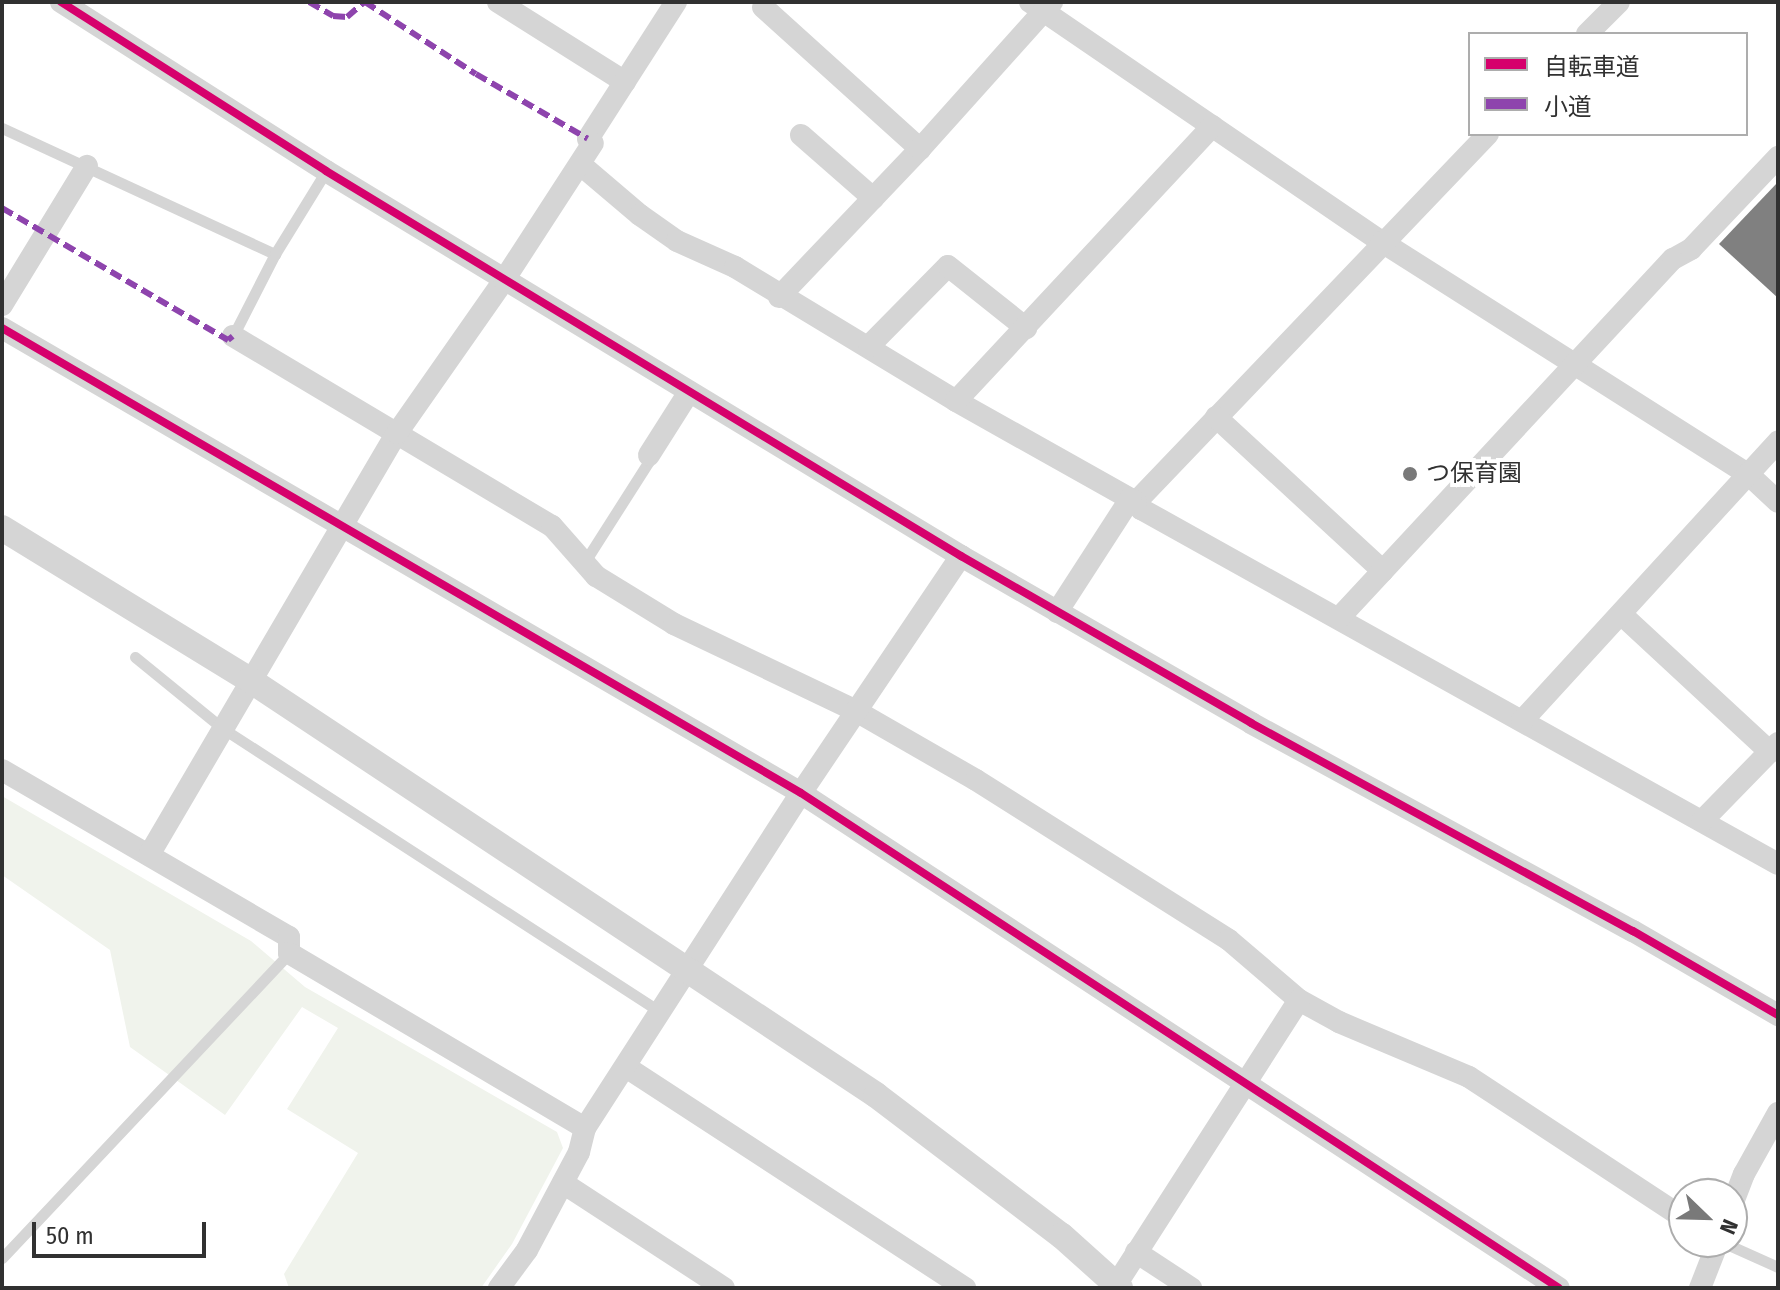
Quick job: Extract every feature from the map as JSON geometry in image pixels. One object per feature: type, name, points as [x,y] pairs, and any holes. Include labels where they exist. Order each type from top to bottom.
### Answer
[{"type":"street","points":[[61,2],[326,171],[961,556],[1778,1015]]},
{"type":"street","points":[[498,2],[536,12],[625,82]]},
{"type":"street","points":[[149,855],[397,433],[581,165],[591,141],[625,82],[676,2]]},
{"type":"street","points":[[1589,32],[1619,2]]},
{"type":"street","points":[[779,297],[920,149],[1042,5],[1382,242],[1748,474],[1778,502]]},
{"type":"street","points":[[763,7],[920,149]]},
{"type":"street","points":[[956,401],[1212,126]]},
{"type":"street","points":[[801,135],[873,198]]},
{"type":"street","points":[[1057,612],[1133,500],[1486,136]]},
{"type":"street","points":[[1339,618],[1673,259],[1691,249],[1778,157]]},
{"type":"street","points":[[581,165],[640,215],[677,241],[735,267],[779,297],[869,346],[956,401],[1133,500],[1141,509],[1778,864]]},
{"type":"street","points":[[2,305],[87,166]]},
{"type":"street","points":[[869,346],[948,266],[1026,328]]},
{"type":"street","points":[[2,328],[801,793],[1559,1288]]},
{"type":"street","points":[[233,336],[552,526],[596,576],[674,624],[856,711],[1121,868],[1229,940],[1299,1000],[1339,1022],[1469,1077],[1668,1208]]},
{"type":"street","points":[[649,455],[689,392]]},
{"type":"street","points":[[1216,417],[1383,571]]},
{"type":"street","points":[[1522,721],[1778,442]]},
{"type":"street","points":[[2,528],[250,680],[876,1095],[1062,1236],[1117,1287],[1136,1252],[1299,1000]]},
{"type":"street","points":[[499,1288],[527,1250],[579,1152],[585,1128],[662,1014],[687,969],[801,793],[961,556]]},
{"type":"street","points":[[1621,614],[1774,748],[1702,821]]},
{"type":"street","points":[[2,770],[289,937],[289,953],[585,1128]]},
{"type":"street","points":[[626,1067],[965,1288]]},
{"type":"street","points":[[1742,1178],[1778,1113]]},
{"type":"street","points":[[563,1183],[724,1288]]},
{"type":"street","points":[[1136,1252],[1191,1288]]},
{"type":"street","points":[[1700,1288],[1713,1258]]},
{"type":"lane","points":[[2,128],[275,254]]},
{"type":"lane","points":[[233,336],[275,254],[326,171]]},
{"type":"lane","points":[[584,563],[649,461],[649,455]]},
{"type":"lane","points":[[135,657],[222,728],[662,1014]]},
{"type":"lane","points":[[2,1258],[289,953]]},
{"type":"lane","points":[[1748,1254],[1778,1267]]},
{"type":"shaded area","points":[[2,796],[251,941],[305,987],[557,1132],[563,1148],[512,1244],[481,1288],[289,1288],[284,1274],[358,1153],[287,1109],[338,1028],[302,1007],[225,1115],[130,1047],[110,950],[2,875]]},
{"type":"building","points":[[1778,182],[1778,298],[1719,244]]},
{"type":"marked path","points":[[309,2],[333,16],[347,17],[364,2]]},
{"type":"marked path","points":[[365,2],[476,74],[588,139]]},
{"type":"marked path","points":[[2,208],[228,340],[233,336]]},
{"type":"cycle path","points":[[61,2],[326,171],[961,556],[1251,723],[1633,931],[1778,1015]]},
{"type":"cycle path","points":[[2,328],[801,793],[1559,1288]]},
{"type":"place","name":"つ保育園","points":[[1410,474]]}]
